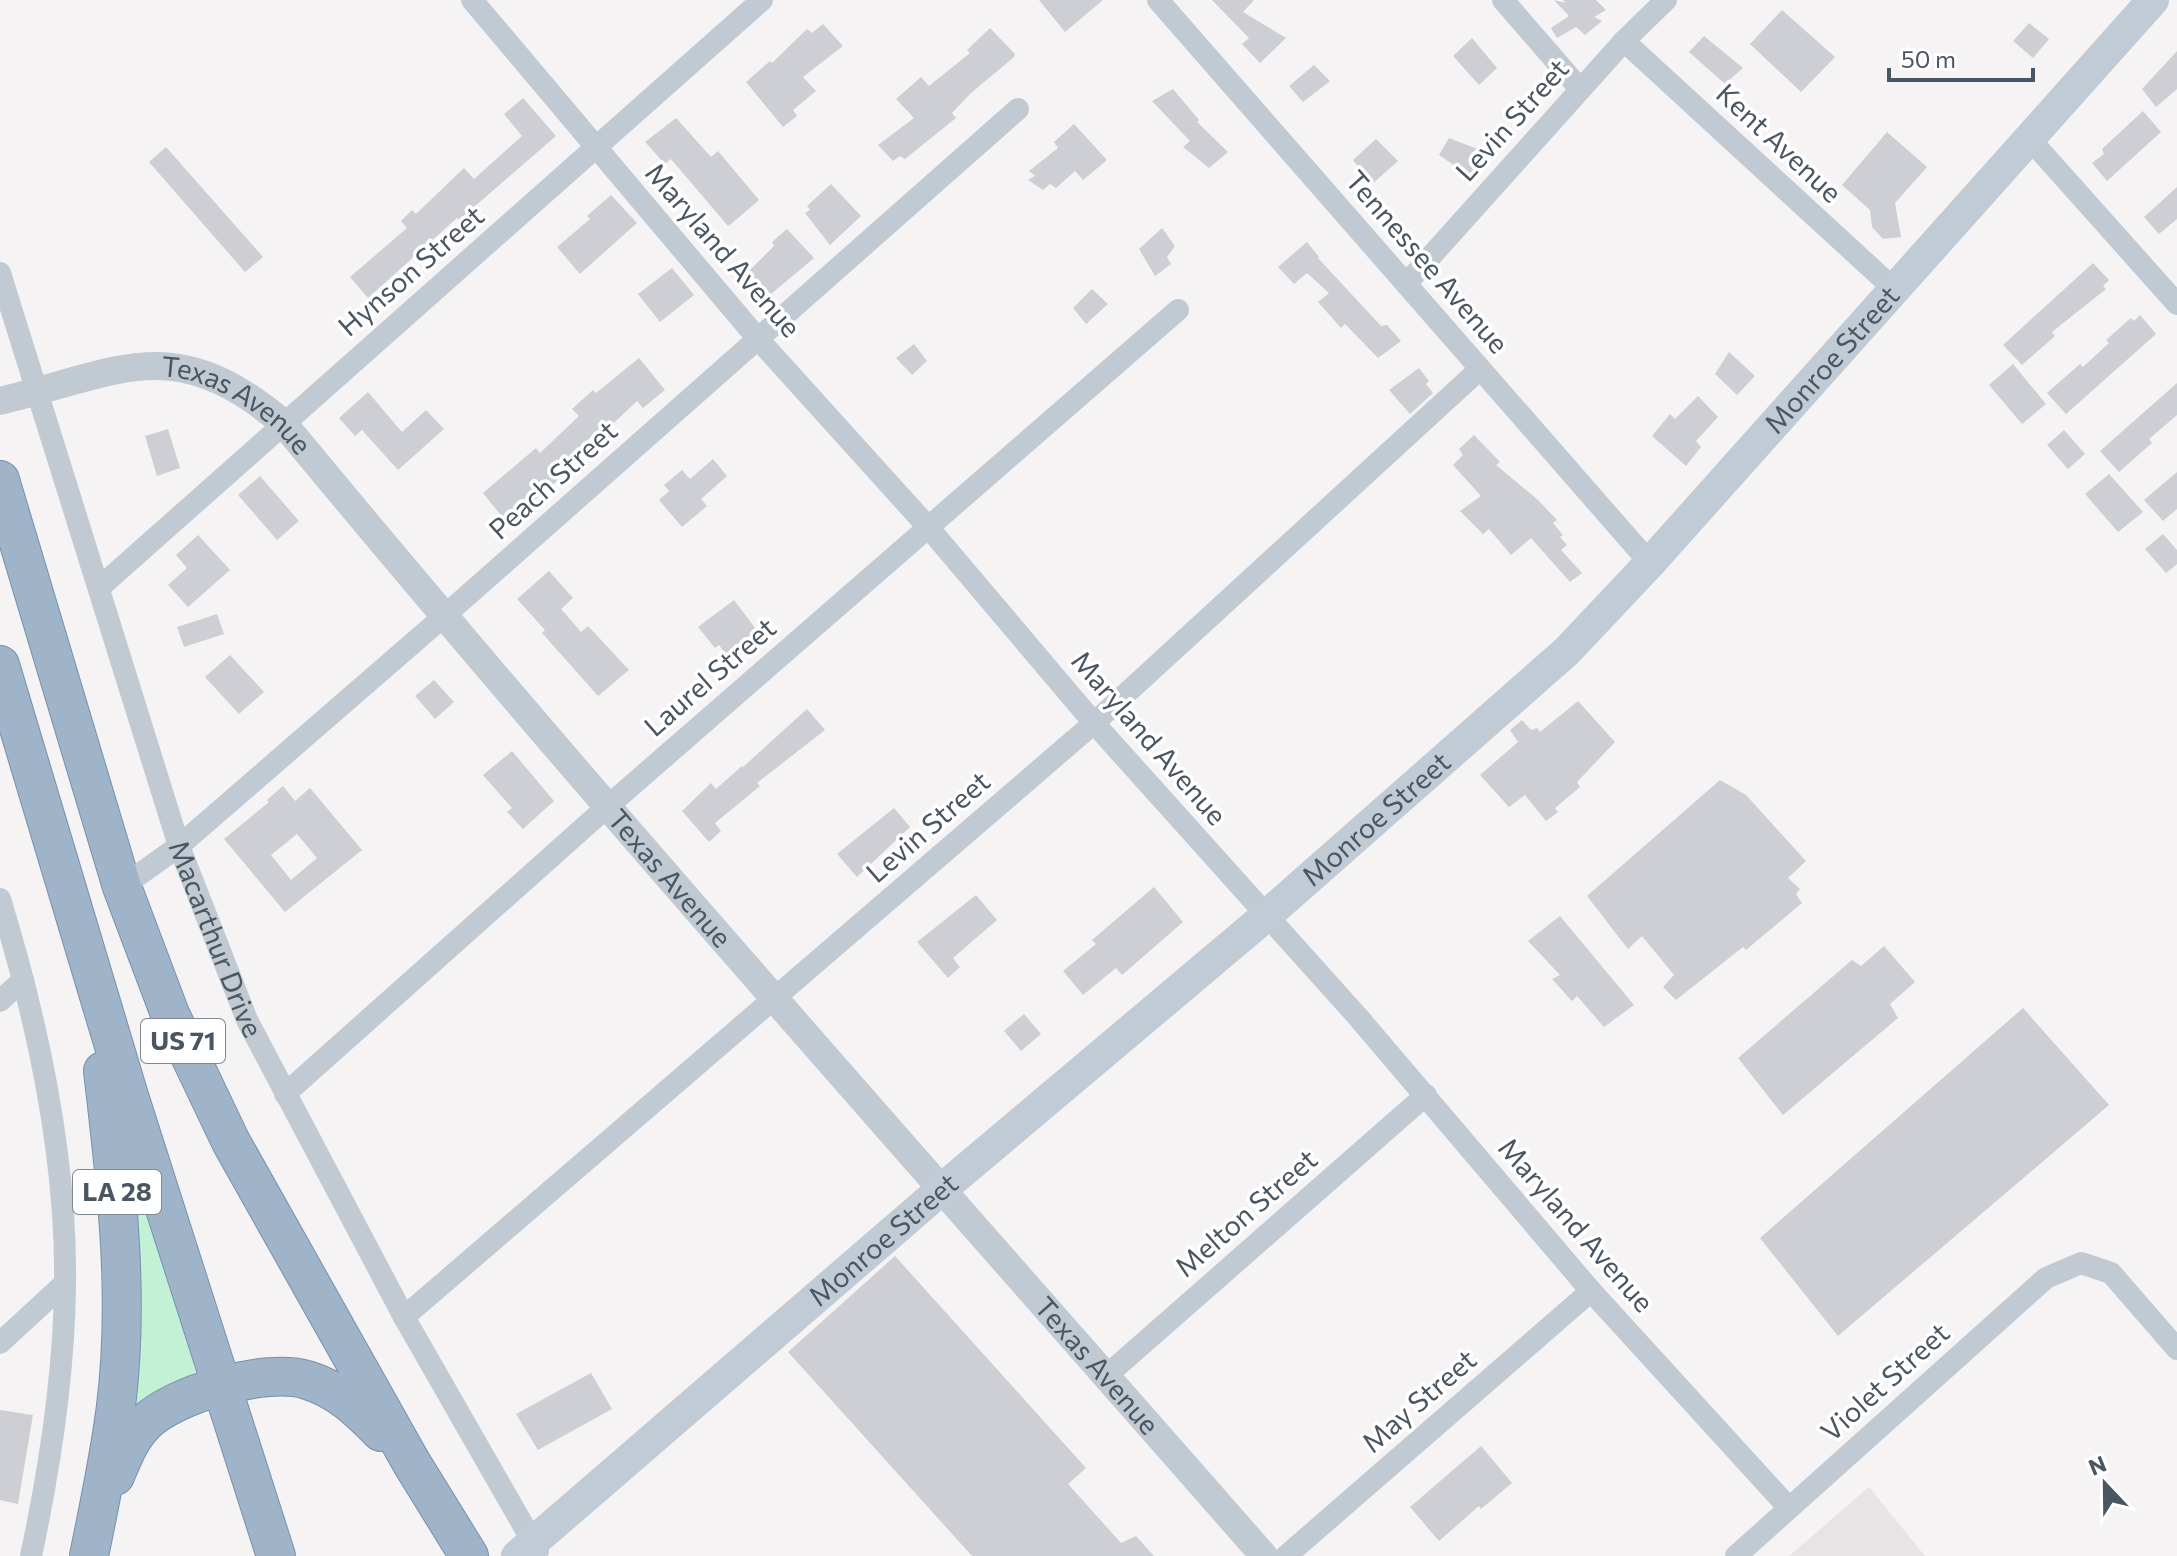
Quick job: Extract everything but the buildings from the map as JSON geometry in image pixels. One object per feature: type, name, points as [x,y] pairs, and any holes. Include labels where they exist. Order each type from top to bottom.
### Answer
[{"type":"highway","name":"US 71","points":[[0,480],[122,887],[170,1014],[231,1142],[411,1462],[469,1556]]},
{"type":"highway","name":"US 71","points":[[0,665],[129,1096],[276,1556]]},
{"type":"highway","name":"LA 28","points":[[59,857],[101,1054],[117,1187],[120,1325],[116,1404],[92,1543]]},
{"type":"highway","points":[[92,1543],[127,1447],[146,1422],[170,1406],[221,1386],[256,1377],[304,1379],[328,1388],[352,1404],[411,1462]]},
{"type":"main road","name":"Monroe Street","points":[[530,1551],[942,1189],[1266,916],[1567,651],[1650,563],[2153,0]]},
{"type":"street","name":"Maryland Avenue","points":[[472,0],[758,339],[928,527],[1094,723],[1426,1095],[1591,1291],[1789,1508]]},
{"type":"street","name":"Hynson Street","points":[[100,587],[762,0]]},
{"type":"street","name":"Tennessee Avenue","points":[[1158,0],[1650,563]]},
{"type":"street","points":[[1503,0],[1580,89]]},
{"type":"street","name":"Levin Street","points":[[1406,284],[1580,89],[1666,0]]},
{"type":"street","name":"Kent Avenue","points":[[1624,41],[1894,289]]},
{"type":"street","name":"Peach Street","points":[[122,887],[179,846],[443,617],[1018,109]]},
{"type":"street","points":[[2029,138],[2177,304]]},
{"type":"street","name":"Macarthur Drive","points":[[0,273],[179,846],[247,1020],[530,1551]]},
{"type":"street","name":"Laurel Street","points":[[285,1094],[608,806],[1178,310]]},
{"type":"street","name":"Texas Avenue","points":[[0,401],[122,369],[169,365],[220,379],[283,423],[443,617],[1264,1556]]},
{"type":"street","name":"Levin Street","points":[[404,1317],[1094,723],[1480,369]]},
{"type":"street","points":[[0,899],[23,980],[51,1114],[58,1167],[65,1283],[56,1409],[46,1485],[31,1556]]},
{"type":"street","points":[[0,1001],[23,980]]},
{"type":"street","name":"Melton Street","points":[[1106,1376],[1426,1095]]},
{"type":"street","name":"Violet Street","points":[[1736,1556],[2046,1278],[2081,1263],[2111,1273],[2177,1349]]},
{"type":"street","points":[[0,1343],[65,1283]]},
{"type":"street","name":"May Street","points":[[1286,1556],[1591,1291]]},
{"type":"shaded area","points":[[1869,1487],[1925,1556],[1789,1556]]},
{"type":"green space","points":[[138,1182],[196,1372],[160,1392],[135,1412]]}]
